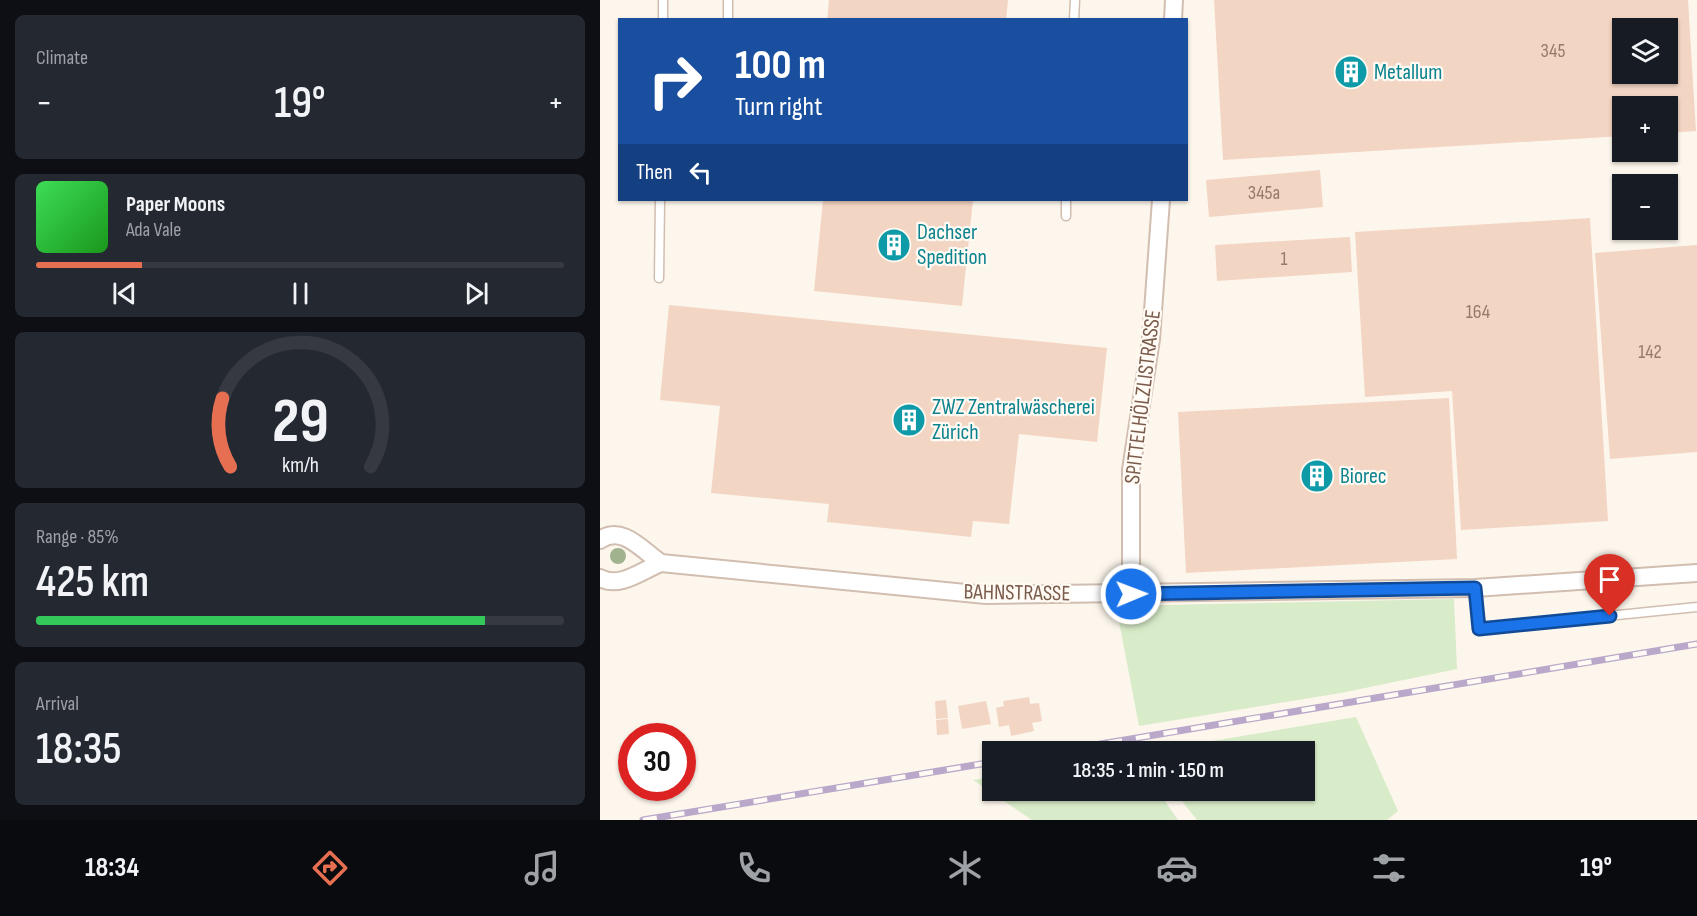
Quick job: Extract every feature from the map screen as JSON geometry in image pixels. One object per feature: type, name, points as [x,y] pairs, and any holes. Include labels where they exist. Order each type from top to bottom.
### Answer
[{"type":"street","points":[[1173,18],[1174,0]]},
{"type":"street","name":"SPITTELHÖLZLISTRASSE","points":[[1131,594],[1131,470],[1151,339],[1161,201]]},
{"type":"street","points":[[600,540],[617,534],[630,538],[661,563],[623,581],[608,582],[600,578]]},
{"type":"street","name":"BAHNSTRASSE","points":[[661,563],[987,595],[1475,588],[1697,573]]},
{"type":"lane","points":[[663,0],[663,18]]},
{"type":"lane","points":[[728,0],[728,18]]},
{"type":"lane","points":[[1074,18],[1075,0]]},
{"type":"lane","points":[[659,278],[660,201]]},
{"type":"lane","points":[[1065,216],[1066,201]]},
{"type":"lane","points":[[1475,588],[1479,629],[1697,607]]},
{"type":"green space","points":[[1454,599],[1457,669],[1341,693],[1139,726],[1116,606]]},
{"type":"green space","points":[[1356,717],[1398,811],[1387,820],[1197,820],[1182,801],[1315,801],[1315,741],[1212,741]]},
{"type":"green space","points":[[982,779],[982,786],[973,780]]},
{"type":"green space","points":[[1004,801],[1165,801],[1178,820],[1032,820]]},
{"type":"building","points":[[829,0],[1008,0],[1006,18],[827,18]]},
{"type":"building","name":"Metallum","points":[[1214,0],[1688,0],[1696,131],[1678,132],[1678,96],[1612,96],[1612,137],[1223,160]]},
{"type":"building","points":[[1320,170],[1323,207],[1209,217],[1206,180]]},
{"type":"building","name":"Dachser Spedition","points":[[823,201],[973,201],[962,306],[814,291]]},
{"type":"building","points":[[1590,218],[1608,521],[1461,530],[1452,391],[1365,397],[1355,232]]},
{"type":"building","points":[[1350,237],[1352,272],[1217,281],[1215,245]]},
{"type":"building","points":[[1697,245],[1697,452],[1610,459],[1595,253]]},
{"type":"building","name":"ZWZ Zentralwäscherei Zürich","points":[[669,305],[1107,348],[1097,442],[1019,434],[1009,524],[973,521],[971,537],[827,522],[829,504],[711,493],[720,406],[660,400]]},
{"type":"building","name":"Biorec","points":[[1449,398],[1457,559],[1186,573],[1178,412]]},
{"type":"building","points":[[1029,697],[1030,704],[1039,703],[1042,721],[1032,723],[1034,731],[1011,736],[1009,725],[999,727],[996,708],[1004,706],[1003,701]]},
{"type":"building","points":[[946,700],[948,718],[936,719],[935,701]]},
{"type":"building","points":[[986,701],[991,724],[962,729],[958,706]]},
{"type":"building","points":[[948,719],[949,734],[937,735],[936,720]]},
{"type":"railway","points":[[1119,741],[1697,644]]},
{"type":"railway","points":[[643,820],[982,764]]},
{"type":"place","name":"Metallum","points":[[1351,72]]},
{"type":"place","name":"Dachser Spedition","points":[[894,245]]},
{"type":"place","name":"ZWZ Zentralwäscherei Zürich","points":[[909,420]]},
{"type":"place","name":"Biorec","points":[[1317,476]]},
{"type":"route","points":[[1131,594],[1475,588],[1479,629],[1610,616]]}]
